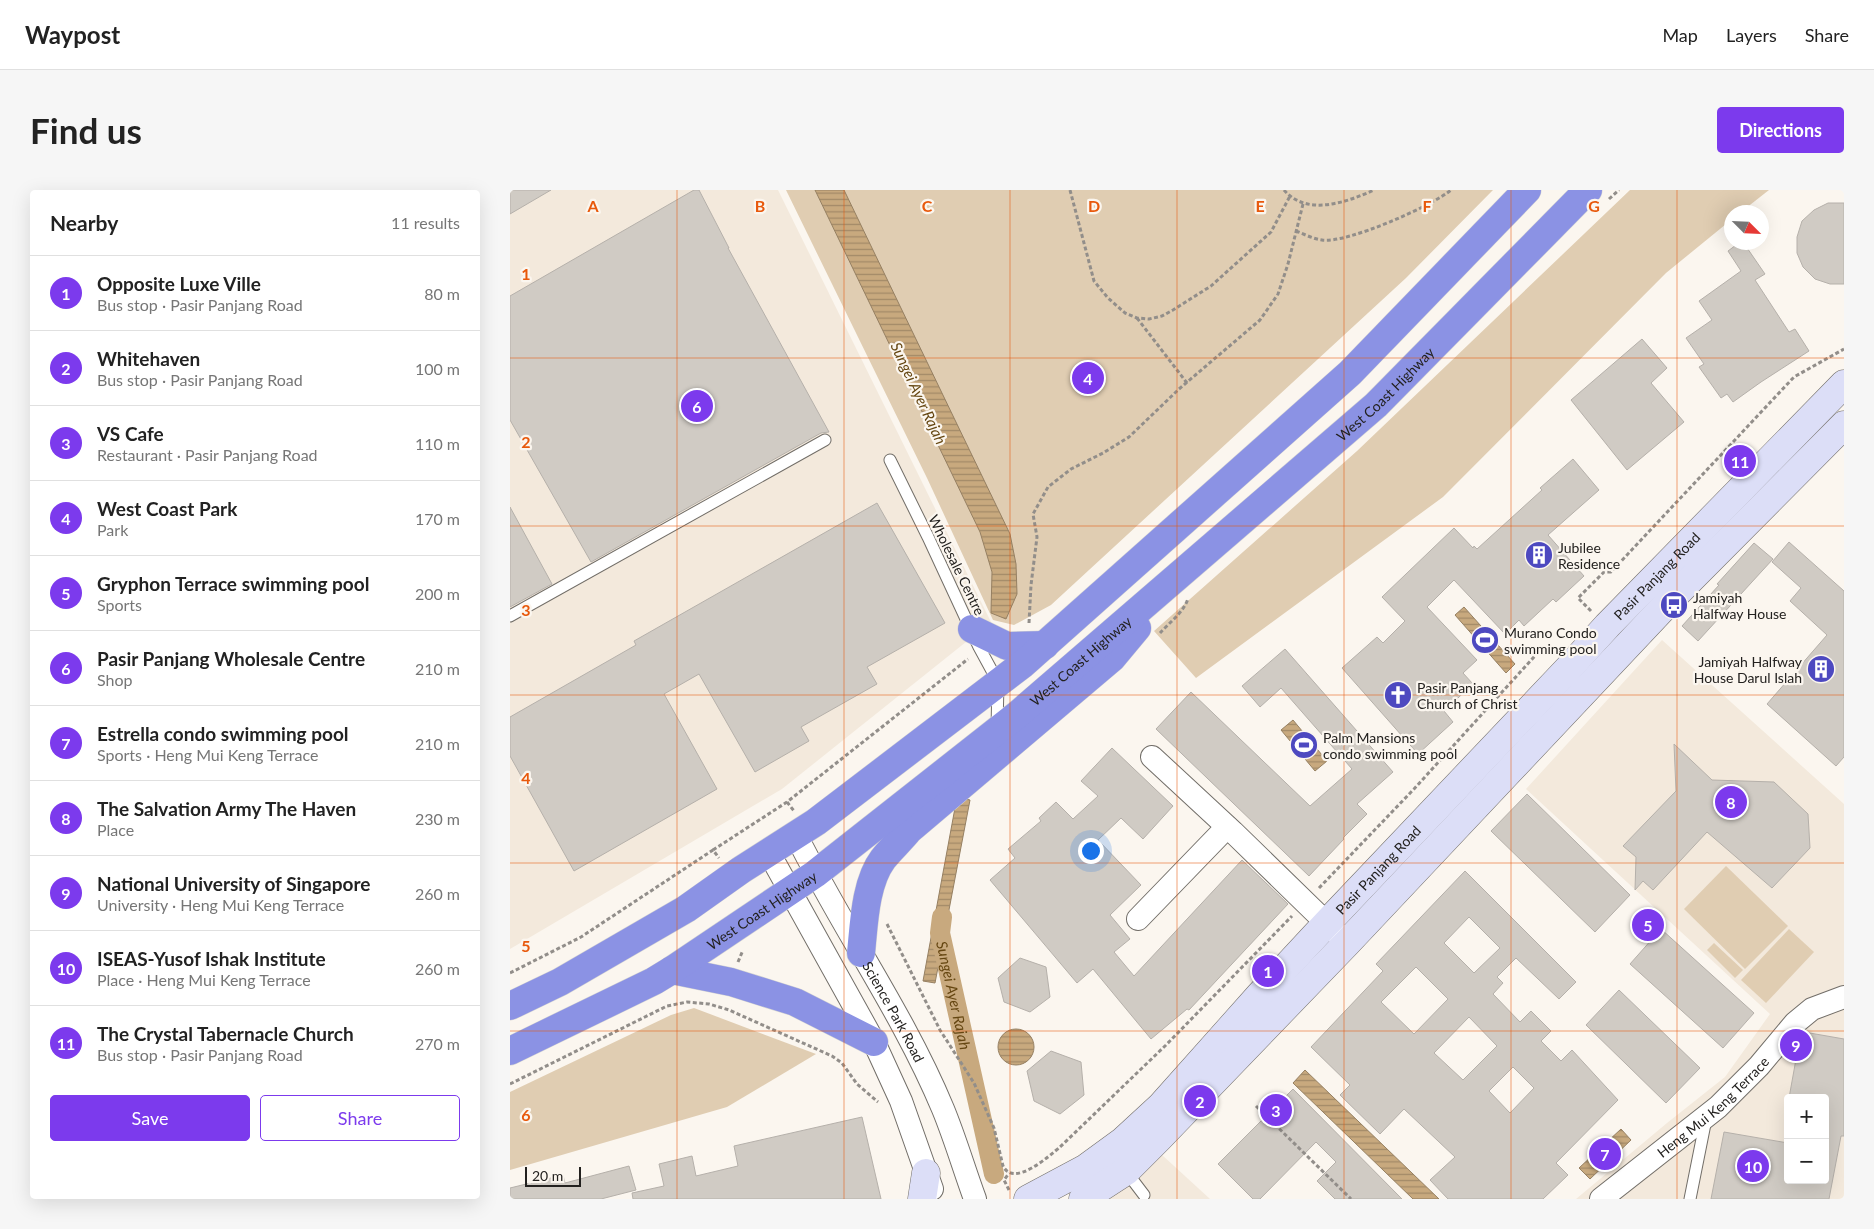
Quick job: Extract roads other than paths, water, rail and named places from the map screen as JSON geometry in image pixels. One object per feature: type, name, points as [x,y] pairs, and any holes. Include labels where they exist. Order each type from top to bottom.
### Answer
[{"type":"highway","points":[[510,1006],[560,982],[686,908],[816,822],[998,682],[1037,634],[1350,373],[1526,190]]},
{"type":"highway","name":"West Coast Highway","points":[[510,1051],[672,970],[791,892],[1180,588],[1596,196]]},
{"type":"highway","points":[[861,954],[865,911],[872,882],[882,860],[909,830],[1112,658],[1134,633],[1180,588]]},
{"type":"highway","points":[[975,638],[1007,646],[1037,634]]},
{"type":"highway","points":[[672,970],[731,982],[795,1002],[874,1042]]},
{"type":"main road","name":"Pasir Panjang Road","points":[[1083,1199],[1118,1161],[1347,943],[1616,638],[1844,384]]},
{"type":"main road","name":"Pasir Panjang Road","points":[[1118,1161],[1124,1141],[1161,1106],[1327,922],[1616,638],[1693,577],[1844,425]]},
{"type":"main road","name":"Pasir Panjang Road","points":[[1036,1197],[1086,1168],[1118,1161]]},
{"type":"street","name":"Pasir Panjang Road","points":[[1152,757],[1306,901],[1347,943]]},
{"type":"street","points":[[1138,918],[1227,827]]},
{"type":"street","name":"Science Park Road","points":[[796,834],[816,874],[910,1041],[943,1110],[975,1199]]},
{"type":"street","points":[[769,853],[874,1042],[901,1101],[924,1186],[936,1199]]},
{"type":"street","name":"Heng Mui Keng Terrace","points":[[1601,1199],[1721,1105],[1759,1066],[1795,1024],[1812,1009],[1844,997]]},
{"type":"lane","points":[[510,616],[825,440]]},
{"type":"lane","name":"Wholesale Centre","points":[[890,460],[998,682]]},
{"type":"lane","points":[[997,730],[998,682]]},
{"type":"lane","points":[[1690,1199],[1706,1117]]},
{"type":"lane","points":[[1118,1161],[1144,1195]]},
{"type":"water","points":[[815,190],[844,190],[1010,534],[1016,564],[1017,594],[1006,619],[991,613],[992,572],[980,532]]},
{"type":"water","name":"Murano Condo swimming pool","points":[[1464,607],[1515,664],[1506,673],[1455,615]]},
{"type":"water","name":"Palm Mansions condo swimming pool","points":[[1293,720],[1327,761],[1315,771],[1281,730]]},
{"type":"water","points":[[957,797],[970,800],[935,983],[923,981]]},
{"type":"water","points":[[1644,909],[1664,930],[1652,942],[1631,920]]},
{"type":"water","points":[[1016,1029],[1023,1030],[1029,1034],[1033,1040],[1033,1054],[1029,1060],[1023,1064],[1016,1065],[1009,1064],[1003,1060],[999,1054],[998,1047],[999,1040],[1003,1034],[1009,1030]]},
{"type":"water","points":[[1305,1070],[1439,1199],[1413,1199],[1293,1083]]},
{"type":"water","points":[[1621,1129],[1631,1140],[1590,1179],[1579,1168]]},
{"type":"waterway","name":"Sungei Ayer Rajah","points":[[942,917],[940,933],[994,1174]]},
{"type":"place","name":"West Coast Park","points":[[1088,378]]},
{"type":"place","name":"Pasir Panjang Wholesale Centre","points":[[697,406]]},
{"type":"place","name":"The Crystal Tabernacle Church","points":[[1740,461]]},
{"type":"place","name":"Jubilee Residence","points":[[1539,555]]},
{"type":"place","name":"Jamiyah Halfway House","points":[[1674,605]]},
{"type":"place","name":"Murano Condo swimming pool","points":[[1485,640]]},
{"type":"place","name":"Jamiyah Halfway House Darul Islah","points":[[1821,669]]},
{"type":"place","name":"Pasir Panjang Church of Christ","points":[[1398,695]]},
{"type":"place","name":"Palm Mansions condo swimming pool","points":[[1304,745]]},
{"type":"place","name":"The Salvation Army The Haven","points":[[1731,802]]},
{"type":"place","name":"Gryphon Terrace swimming pool","points":[[1648,925]]},
{"type":"place","name":"Opposite Luxe Ville","points":[[1268,971]]},
{"type":"place","name":"National University of Singapore","points":[[1796,1045]]},
{"type":"place","name":"Whitehaven","points":[[1200,1101]]},
{"type":"place","name":"VS Cafe","points":[[1276,1110]]},
{"type":"place","name":"Estrella condo swimming pool","points":[[1605,1154]]},
{"type":"place","name":"ISEAS-Yusof Ishak Institute","points":[[1753,1166]]}]
